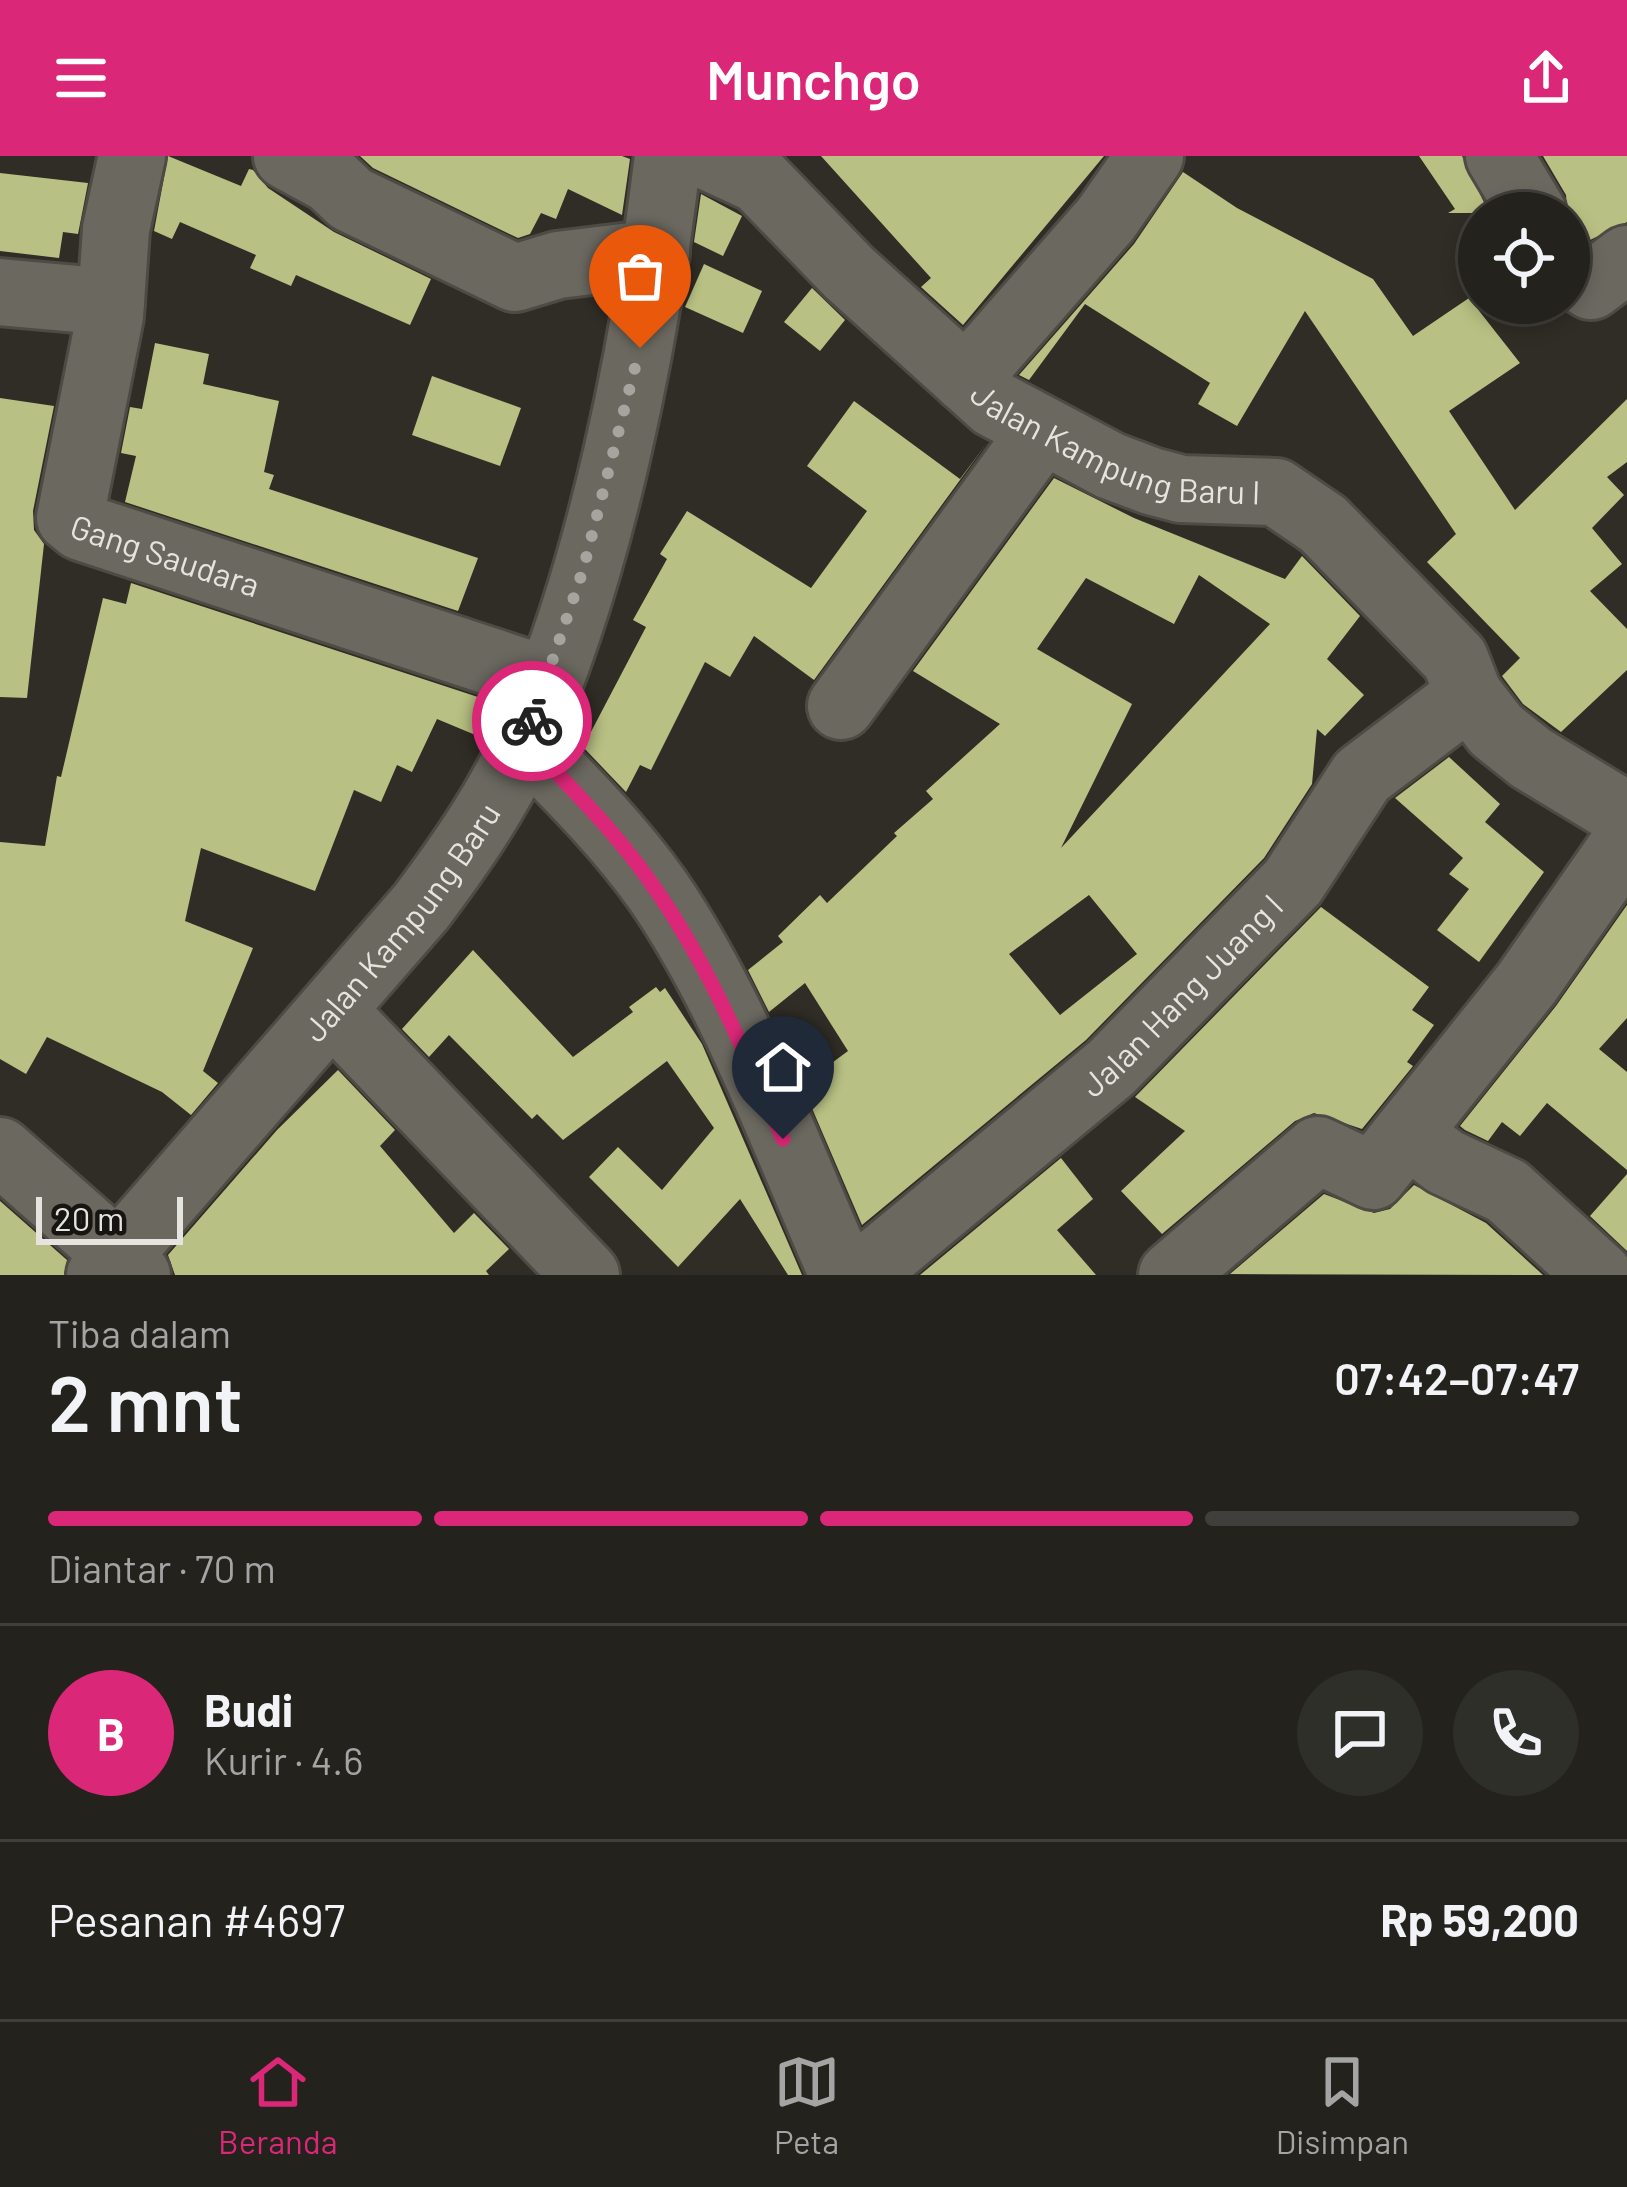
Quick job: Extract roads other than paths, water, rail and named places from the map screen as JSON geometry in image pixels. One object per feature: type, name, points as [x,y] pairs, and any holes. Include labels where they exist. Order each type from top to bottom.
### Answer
[{"type":"street","name":"Gang Saudara","points":[[132,156],[116,230],[111,302],[70,518],[81,527],[547,680]]},
{"type":"street","points":[[287,156],[331,180],[351,199],[515,278],[558,265],[656,254]]},
{"type":"street","name":"Jalan Kampung Baru","points":[[118,1268],[463,850],[525,740],[603,500],[656,254],[668,156]]},
{"type":"street","name":"Jalan Kampung Baru I","points":[[707,156],[759,180],[848,272],[994,404],[1150,481],[1180,489],[1276,493],[1323,524],[1419,616],[1455,659],[1469,695],[1496,730],[1531,758],[1627,816]]},
{"type":"street","points":[[966,379],[1106,219],[1150,156]]},
{"type":"street","points":[[1499,156],[1520,192]]},
{"type":"street","points":[[1590,285],[1627,259]]},
{"type":"street","points":[[0,292],[111,302]]},
{"type":"street","points":[[841,706],[1042,431]]},
{"type":"street","name":"Jalan Hang Juang I","points":[[863,1275],[1111,1068],[1293,882],[1362,776],[1469,695]]},
{"type":"street","points":[[525,740],[610,829],[659,893],[744,1052],[841,1270],[851,1275]]},
{"type":"street","points":[[1172,1275],[1318,1150],[1373,1176],[1527,983],[1627,840]]},
{"type":"street","points":[[332,1010],[586,1275]]},
{"type":"street","points":[[1407,1133],[1445,1162],[1507,1191],[1599,1275]]},
{"type":"street","points":[[0,1151],[118,1268]]}]
